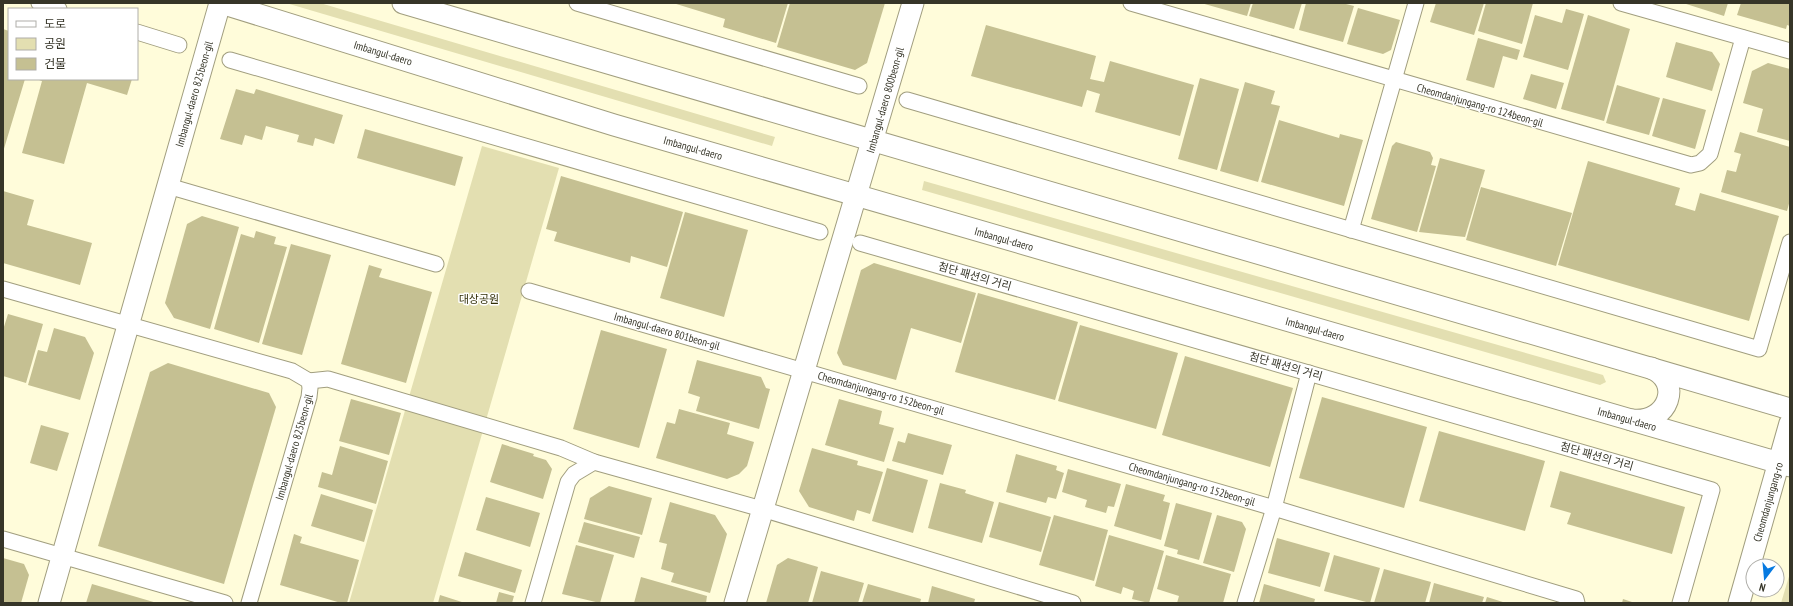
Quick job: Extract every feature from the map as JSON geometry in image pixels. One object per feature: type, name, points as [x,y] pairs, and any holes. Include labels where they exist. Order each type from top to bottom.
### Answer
[{"type":"main road","name":"Imbangul-daero 825beon-gil","points":[[49,603],[220,3]]},
{"type":"main road","name":"Imbangul-daero","points":[[220,3],[614,125],[857,197],[1784,465]]},
{"type":"main road","points":[[403,3],[873,142],[1644,365],[1790,409]]},
{"type":"main road","name":"Imbangul-daero 800beon-gil","points":[[857,197],[913,3]]},
{"type":"main road","points":[[735,603],[857,197]]},
{"type":"main road","points":[[1626,419],[1647,420],[1656,416],[1667,403],[1669,394],[1664,378],[1658,371],[1644,365]]},
{"type":"main road","name":"Cheomdanjungang-ro","points":[[1739,603],[1784,465],[1790,424]]},
{"type":"street","points":[[39,3],[56,8]]},
{"type":"street","points":[[577,3],[859,86]]},
{"type":"street","name":"Cheomdanjungang-ro 124beon-gil","points":[[1131,3],[1691,165],[1700,163],[1710,154],[1743,38]]},
{"type":"street","points":[[1351,230],[1416,3]]},
{"type":"street","points":[[1620,3],[1790,52]]},
{"type":"street","points":[[138,32],[179,45]]},
{"type":"street","points":[[230,60],[820,232]]},
{"type":"street","points":[[907,100],[1758,349],[1790,242]]},
{"type":"street","points":[[168,186],[436,264]]},
{"type":"street","name":"첨단 패션의 거리","points":[[860,243],[1712,490],[1680,603]]},
{"type":"street","name":"Imbangul-daero 825beon-gil","points":[[3,289],[292,371],[309,381],[309,397],[249,603]]},
{"type":"street","name":"Imbangul-daero 801beon-gil","points":[[529,291],[804,371]]},
{"type":"street","name":"Cheomdanjungang-ro 152beon-gil","points":[[804,371],[1274,508],[1576,599],[1577,603]]},
{"type":"street","points":[[1245,603],[1274,508],[1309,373]]},
{"type":"street","points":[[309,381],[328,379],[561,448],[594,462],[762,510],[1073,603]]},
{"type":"street","points":[[534,603],[568,482],[574,474],[594,462]]},
{"type":"street","points":[[3,539],[225,603]]},
{"type":"green space","points":[[286,3],[320,3],[775,137],[772,146]]},
{"type":"green space","name":"대상공원","points":[[482,146],[559,168],[433,603],[349,603]]},
{"type":"green space","points":[[924,181],[1603,375],[1606,382],[1600,385],[922,190]]},
{"type":"green space","points":[[1790,573],[1790,603],[1781,603],[1782,598],[1785,598],[1785,590]]},
{"type":"building","points":[[673,3],[788,3],[776,43],[723,27],[725,19]]},
{"type":"building","points":[[790,3],[885,3],[867,63],[855,70],[777,47]]},
{"type":"building","points":[[1201,3],[1251,3],[1247,16]]},
{"type":"building","points":[[1253,3],[1302,3],[1294,29],[1249,16]]},
{"type":"building","points":[[1306,3],[1342,3],[1354,6],[1343,42],[1299,30]]},
{"type":"building","points":[[1436,3],[1484,3],[1474,35],[1430,22]]},
{"type":"building","points":[[1486,3],[1533,3],[1522,44],[1478,31]]},
{"type":"building","points":[[1683,3],[1728,3],[1724,16]]},
{"type":"building","points":[[1741,3],[1790,3],[1790,26],[1787,25],[1786,29],[1737,15]]},
{"type":"building","points":[[1358,8],[1400,20],[1391,50],[1383,54],[1347,44]]},
{"type":"building","points":[[1566,9],[1584,14],[1568,70],[1523,57],[1535,15],[1562,23]]},
{"type":"building","points":[[1588,15],[1630,29],[1604,121],[1561,109]]},
{"type":"building","points":[[986,25],[1096,56],[1090,79],[1104,82],[1110,61],[1194,85],[1180,136],[1095,112],[1100,94],[1087,90],[1082,107],[971,76]]},
{"type":"building","points":[[3,29],[8,31],[8,80],[25,80],[3,152]]},
{"type":"building","points":[[1478,38],[1520,50],[1517,60],[1503,56],[1494,88],[1466,80]]},
{"type":"building","points":[[1676,42],[1712,52],[1720,64],[1712,91],[1666,77]]},
{"type":"building","points":[[1768,63],[1790,69],[1790,141],[1757,132],[1763,109],[1743,103],[1752,71]]},
{"type":"building","points":[[1531,74],[1564,83],[1556,109],[1523,99]]},
{"type":"building","points":[[1200,78],[1239,89],[1217,170],[1178,159]]},
{"type":"building","points":[[39,80],[132,80],[127,95],[87,83],[64,164],[22,153],[42,81]]},
{"type":"building","points":[[1245,82],[1275,91],[1271,104],[1280,106],[1258,182],[1220,171]]},
{"type":"building","points":[[1617,85],[1660,98],[1649,135],[1606,123]]},
{"type":"building","points":[[236,89],[254,94],[256,89],[343,115],[334,144],[315,138],[313,146],[297,142],[299,135],[266,126],[262,140],[245,135],[242,145],[220,139]]},
{"type":"building","points":[[1663,98],[1706,110],[1695,149],[1652,136]]},
{"type":"building","points":[[1279,120],[1339,138],[1340,134],[1363,140],[1344,206],[1261,182]]},
{"type":"building","points":[[365,129],[463,157],[455,186],[357,158]]},
{"type":"building","points":[[1740,132],[1790,147],[1790,200],[1787,211],[1721,192],[1727,170],[1736,172],[1741,154],[1734,152]]},
{"type":"building","points":[[1396,142],[1430,152],[1433,158],[1431,165],[1436,166],[1417,232],[1371,219],[1392,146]]},
{"type":"building","points":[[1440,158],[1485,170],[1465,237],[1419,232]]},
{"type":"building","points":[[1588,161],[1680,188],[1675,205],[1695,211],[1700,193],[1779,216],[1749,321],[1558,265]]},
{"type":"building","points":[[561,176],[683,212],[667,267],[631,256],[630,263],[554,241],[557,232],[546,229]]},
{"type":"building","points":[[1481,187],[1572,213],[1556,266],[1466,240]]},
{"type":"building","points":[[3,191],[34,200],[27,225],[92,243],[80,285],[3,263]]},
{"type":"building","points":[[685,212],[748,230],[724,317],[660,298]]},
{"type":"building","points":[[202,216],[239,227],[210,329],[174,318],[165,303],[187,224]]},
{"type":"building","points":[[256,231],[276,237],[274,244],[287,247],[259,343],[214,329],[241,234],[254,238]]},
{"type":"building","points":[[291,244],[331,255],[302,355],[262,344]]},
{"type":"building","points":[[874,263],[976,293],[961,343],[911,328],[896,380],[843,365],[837,353],[861,270]]},
{"type":"building","points":[[369,265],[382,269],[379,277],[432,292],[406,383],[341,364]]},
{"type":"building","points":[[978,293],[1078,322],[1055,400],[955,372]]},
{"type":"building","points":[[8,314],[43,324],[26,383],[3,376],[3,330]]},
{"type":"building","points":[[1080,325],[1178,353],[1156,429],[1058,401]]},
{"type":"building","points":[[54,328],[85,337],[94,353],[80,400],[28,385],[38,350],[47,352]]},
{"type":"building","points":[[601,330],[667,349],[639,448],[573,429]]},
{"type":"building","points":[[1185,356],[1293,388],[1270,467],[1162,435]]},
{"type":"building","points":[[697,360],[761,377],[766,388],[770,389],[759,429],[696,411],[700,397],[688,393]]},
{"type":"building","points":[[168,363],[269,393],[276,407],[224,584],[98,546],[150,372]]},
{"type":"building","points":[[1322,397],[1427,427],[1404,508],[1299,478]]},
{"type":"building","points":[[351,399],[401,413],[389,455],[339,441]]},
{"type":"building","points":[[839,399],[882,411],[879,424],[894,428],[884,462],[825,445]]},
{"type":"building","points":[[679,409],[730,423],[727,434],[754,442],[747,466],[739,474],[727,479],[656,458],[667,422],[675,424]]},
{"type":"building","points":[[41,425],[69,433],[57,471],[30,463]]},
{"type":"building","points":[[1439,431],[1545,461],[1525,531],[1419,501]]},
{"type":"building","points":[[908,433],[952,445],[943,475],[892,461],[898,441],[905,443]]},
{"type":"building","points":[[502,444],[534,454],[533,456],[546,460],[552,469],[543,499],[490,482]]},
{"type":"building","points":[[340,446],[388,461],[376,504],[318,487],[322,472],[332,475]]},
{"type":"building","points":[[812,448],[858,461],[857,465],[883,472],[870,514],[857,510],[854,521],[809,507],[799,491]]},
{"type":"building","points":[[1016,454],[1057,466],[1056,470],[1064,473],[1056,499],[1048,497],[1046,503],[1006,492]]},
{"type":"building","points":[[887,468],[928,480],[913,533],[872,521]]},
{"type":"building","points":[[1068,469],[1121,484],[1114,507],[1108,506],[1106,513],[1085,507],[1087,500],[1062,492]]},
{"type":"building","points":[[1560,471],[1685,507],[1672,554],[1567,524],[1571,513],[1550,507]]},
{"type":"building","points":[[940,483],[966,490],[965,493],[994,502],[982,543],[928,528]]},
{"type":"building","points":[[1126,484],[1165,495],[1163,501],[1170,503],[1161,540],[1114,526]]},
{"type":"building","points":[[609,486],[652,498],[642,535],[584,519],[590,498]]},
{"type":"building","points":[[321,494],[373,510],[364,542],[311,526]]},
{"type":"building","points":[[486,497],[540,513],[530,547],[476,530]]},
{"type":"building","points":[[670,502],[715,515],[727,534],[710,593],[671,582],[674,573],[661,569],[667,544],[659,542]]},
{"type":"building","points":[[999,502],[1051,517],[1041,552],[989,537]]},
{"type":"building","points":[[1176,503],[1212,513],[1199,560],[1177,554],[1178,550],[1164,546]]},
{"type":"building","points":[[1054,515],[1108,530],[1094,581],[1039,565]]},
{"type":"building","points":[[1217,515],[1242,522],[1246,529],[1234,572],[1203,563]]},
{"type":"building","points":[[584,522],[640,537],[634,558],[578,542]]},
{"type":"building","points":[[294,534],[302,537],[300,543],[359,560],[347,603],[341,603],[280,585]]},
{"type":"building","points":[[1109,535],[1164,551],[1149,603],[1132,599],[1134,591],[1123,587],[1121,594],[1095,586]]},
{"type":"building","points":[[1277,538],[1330,553],[1320,587],[1268,573]]},
{"type":"building","points":[[576,545],[614,555],[600,603],[562,594]]},
{"type":"building","points":[[465,552],[522,570],[515,593],[458,576]]},
{"type":"building","points":[[1166,555],[1231,574],[1223,603],[1177,603],[1179,596],[1157,589]]},
{"type":"building","points":[[1334,555],[1380,568],[1370,603],[1324,591]]},
{"type":"building","points":[[3,558],[24,564],[29,575],[21,603],[3,603]]},
{"type":"building","points":[[788,558],[818,567],[808,603],[766,603],[777,565]]},
{"type":"building","points":[[1384,569],[1431,582],[1425,603],[1374,603]]},
{"type":"building","points":[[821,571],[864,583],[858,603],[812,603]]},
{"type":"building","points":[[641,577],[707,596],[706,603],[634,603]]},
{"type":"building","points":[[1434,583],[1484,597],[1482,603],[1429,603]]},
{"type":"building","points":[[92,584],[157,603],[86,603]]},
{"type":"building","points":[[868,584],[921,599],[920,603],[862,603]]},
{"type":"building","points":[[1264,584],[1315,599],[1314,603],[1259,603]]},
{"type":"building","points":[[932,586],[975,599],[974,603],[928,603]]},
{"type":"building","points":[[499,592],[514,596],[512,603],[496,603]]},
{"type":"building","points":[[440,595],[465,603],[438,603]]},
{"type":"building","points":[[1487,597],[1506,603],[1485,603]]},
{"type":"building","points":[[1623,599],[1635,603],[1622,603]]}]
